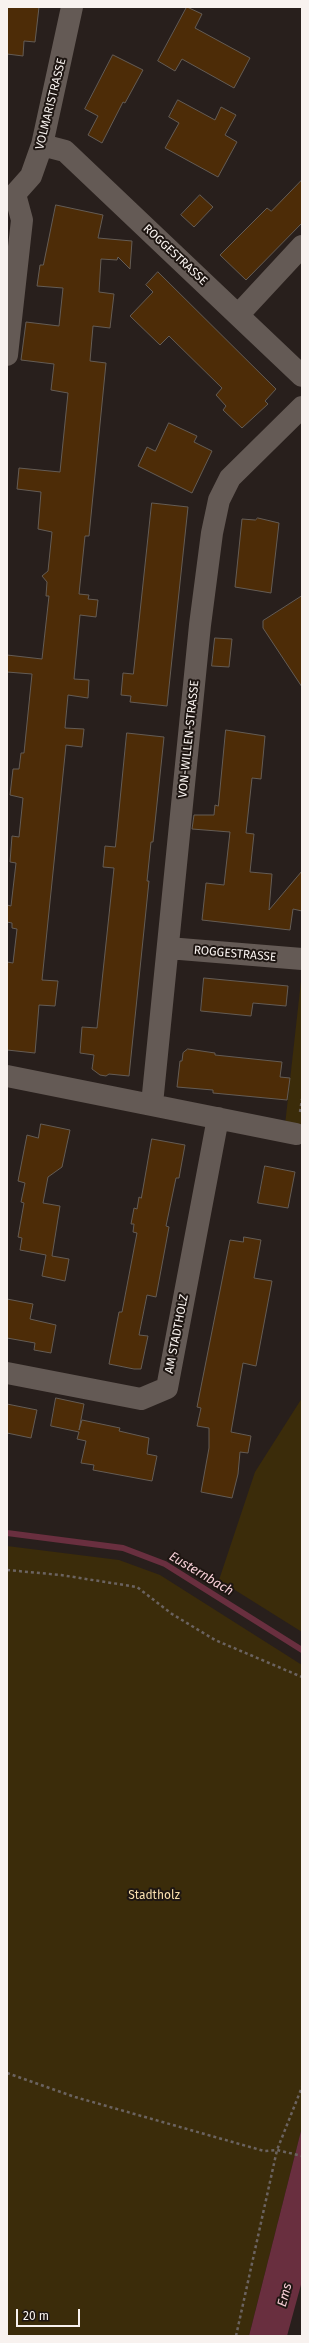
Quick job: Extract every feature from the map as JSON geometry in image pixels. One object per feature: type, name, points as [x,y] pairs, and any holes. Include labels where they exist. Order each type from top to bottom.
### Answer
[{"type":"street","name":"VOLMARISTRASSE","points":[[7,355],[22,220],[11,196],[31,176],[42,145],[72,7]]},
{"type":"street","name":"ROGGESTRASSE","points":[[42,145],[65,151],[239,314],[302,376]]},
{"type":"street","points":[[239,314],[302,246]]},
{"type":"street","name":"VON-WILLEN-STRASSE","points":[[152,1104],[200,625],[212,533],[219,500],[230,478],[302,407]]},
{"type":"street","name":"ROGGESTRASSE","points":[[168,948],[302,959]]},
{"type":"street","points":[[7,1076],[296,1134]]},
{"type":"street","name":"AM STADTHOLZ","points":[[7,1373],[141,1399],[167,1388],[218,1118]]},
{"type":"path","points":[[7,1570],[61,1574],[137,1588],[172,1614],[214,1640],[302,1677]]},
{"type":"path","points":[[7,2073],[75,2097],[264,2151],[277,2150],[302,2156]]},
{"type":"path","points":[[236,2336],[277,2150],[302,2087]]},
{"type":"green space","points":[[302,972],[302,1129],[285,1125]]},
{"type":"green space","points":[[302,1398],[302,1632],[219,1580],[255,1472]]},
{"type":"green space","name":"Stadtholz","points":[[7,1546],[119,1560],[160,1575],[302,1665],[302,2127],[249,2336],[7,2336]]},
{"type":"water","name":"Ems","points":[[302,2127],[302,2281],[287,2336],[249,2336]]},
{"type":"building","points":[[7,7],[39,7],[35,42],[24,41],[23,56],[7,54]]},
{"type":"building","points":[[187,7],[202,14],[195,28],[250,58],[234,88],[182,59],[175,71],[158,61]]},
{"type":"building","points":[[113,55],[143,70],[125,103],[123,102],[102,143],[88,135],[98,116],[85,109]]},
{"type":"building","points":[[178,100],[215,120],[221,107],[236,115],[225,135],[237,142],[218,177],[165,148],[179,123],[169,117]]},
{"type":"building","points":[[302,180],[302,223],[246,280],[220,255],[267,208],[271,211]]},
{"type":"building","points":[[200,195],[213,207],[194,227],[181,215]]},
{"type":"building","points":[[56,205],[103,215],[98,238],[132,241],[130,269],[118,257],[117,260],[101,259],[99,292],[114,294],[110,328],[93,326],[90,361],[106,363],[89,536],[85,536],[79,594],[89,595],[88,599],[98,600],[96,617],[80,615],[74,679],[89,680],[88,698],[68,695],[65,728],[84,729],[82,747],[66,745],[42,980],[58,981],[55,1006],[39,1005],[35,1053],[7,1050],[7,962],[13,963],[17,929],[12,928],[12,923],[7,922],[7,905],[11,906],[16,863],[10,862],[12,836],[19,837],[23,798],[10,795],[13,769],[19,769],[21,753],[24,753],[32,674],[7,672],[7,655],[42,659],[49,596],[46,596],[47,582],[42,576],[48,571],[52,532],[38,529],[41,492],[17,489],[19,468],[60,472],[68,393],[51,390],[54,364],[21,360],[26,322],[59,326],[63,288],[37,286],[40,265],[43,265]]},
{"type":"building","points":[[158,272],[276,389],[265,401],[268,404],[242,428],[223,410],[226,406],[216,395],[222,388],[169,336],[160,345],[130,316],[153,292],[146,285]]},
{"type":"building","points":[[169,423],[197,436],[194,442],[212,451],[192,493],[138,466],[147,447],[155,451]]},
{"type":"building","points":[[152,503],[188,507],[167,706],[130,702],[131,696],[121,695],[123,673],[133,674]]},
{"type":"building","points":[[258,518],[279,523],[271,593],[235,587],[242,519],[255,520]]},
{"type":"building","points":[[302,596],[302,687],[263,628],[263,621]]},
{"type":"building","points":[[215,638],[232,639],[229,667],[212,666]]},
{"type":"building","points":[[226,730],[265,736],[261,779],[252,778],[246,833],[254,834],[250,872],[272,874],[269,910],[302,871],[302,911],[293,909],[290,930],[202,920],[206,883],[224,885],[230,832],[192,829],[194,815],[214,815],[215,805],[218,806]]},
{"type":"building","points":[[127,733],[164,737],[153,842],[151,842],[147,881],[149,881],[129,1076],[109,1074],[106,1076],[100,1075],[92,1069],[94,1055],[80,1053],[82,1027],[97,1028],[114,868],[103,867],[105,846],[115,847]]},
{"type":"building","points":[[204,978],[288,986],[286,1006],[253,1003],[251,1016],[201,1011]]},
{"type":"building","points":[[188,1049],[215,1053],[215,1055],[282,1062],[280,1077],[290,1078],[287,1100],[213,1093],[213,1090],[177,1087],[180,1061],[182,1061],[183,1053]]},
{"type":"building","points":[[41,1124],[70,1130],[62,1167],[48,1177],[43,1203],[60,1206],[52,1256],[69,1259],[65,1281],[42,1276],[46,1255],[20,1250],[22,1238],[18,1237],[24,1203],[21,1202],[25,1183],[18,1181],[27,1135],[38,1138]]},
{"type":"building","points":[[152,1139],[185,1145],[179,1178],[176,1178],[166,1226],[169,1227],[156,1297],[147,1295],[139,1335],[148,1336],[141,1369],[134,1369],[109,1364],[119,1312],[122,1312],[137,1233],[133,1232],[134,1224],[131,1224],[134,1208],[137,1209],[139,1197],[141,1198]]},
{"type":"building","points":[[265,1166],[295,1172],[288,1208],[258,1203]]},
{"type":"building","points":[[244,1237],[261,1240],[254,1278],[272,1281],[256,1366],[243,1363],[231,1432],[251,1436],[248,1453],[240,1452],[238,1474],[232,1498],[201,1492],[209,1448],[209,1428],[197,1426],[201,1408],[197,1407],[230,1240],[243,1242]]},
{"type":"building","points":[[7,1299],[33,1304],[30,1319],[56,1325],[51,1353],[34,1350],[35,1343],[7,1338]]},
{"type":"building","points":[[56,1398],[84,1404],[79,1430],[82,1420],[120,1428],[119,1431],[149,1438],[147,1454],[157,1456],[152,1481],[93,1470],[94,1465],[81,1463],[86,1441],[77,1439],[79,1432],[51,1426]]},
{"type":"building","points":[[7,1404],[37,1410],[31,1438],[7,1433]]},
{"type":"waterway","name":"Eusternbach","points":[[7,1533],[123,1548],[165,1564],[302,1650]]}]
